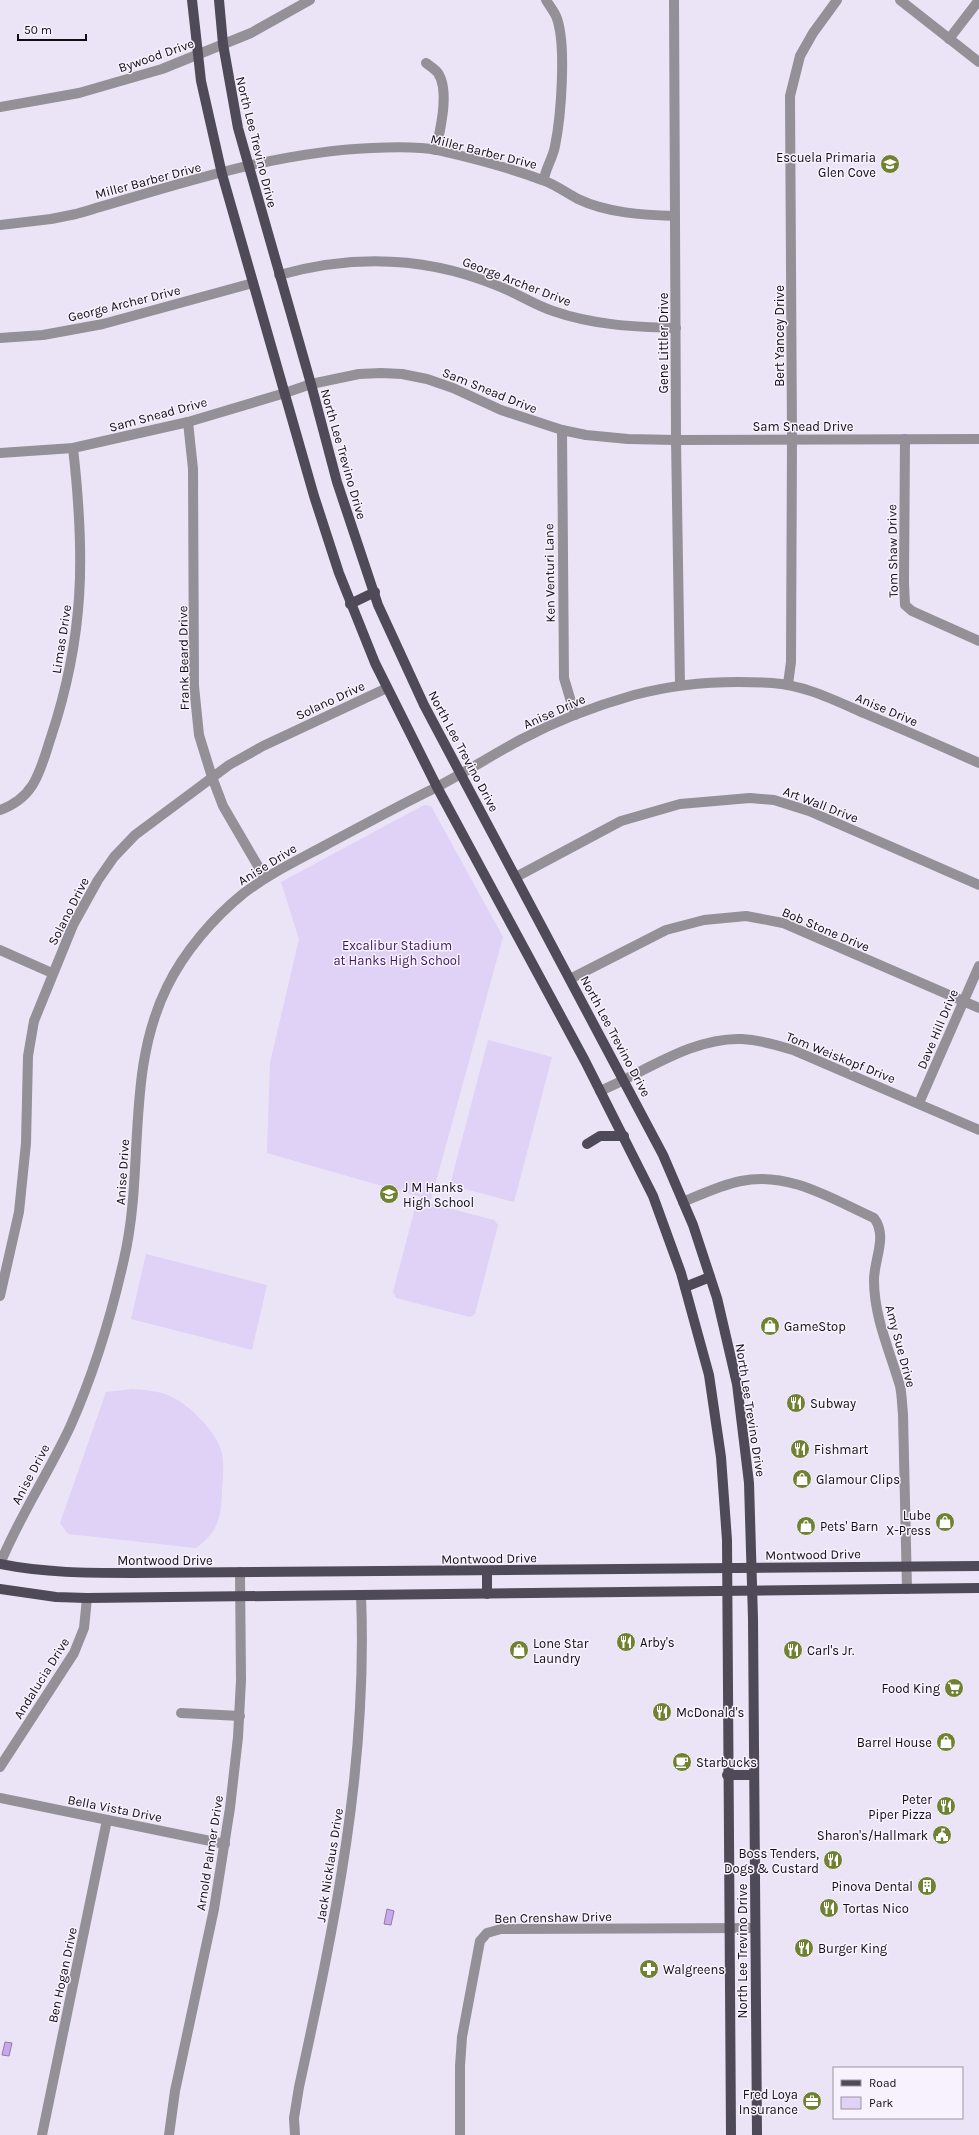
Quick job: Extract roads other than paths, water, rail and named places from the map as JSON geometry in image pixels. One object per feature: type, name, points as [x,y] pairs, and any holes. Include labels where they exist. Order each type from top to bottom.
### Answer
[{"type":"main road","name":"North Lee Trevino Drive","points":[[192,0],[201,81],[222,174],[314,496],[350,604],[387,688],[437,787],[624,1136],[653,1196],[685,1286],[709,1375],[716,1417],[722,1472],[727,1568],[728,1928],[731,2135]]},
{"type":"main road","name":"North Lee Trevino Drive","points":[[219,0],[223,44],[232,104],[248,165],[311,384],[337,482],[357,546],[375,592],[378,605],[408,674],[663,1155],[683,1202],[710,1277],[727,1338],[742,1416],[749,1483],[752,1590],[757,2135]]},
{"type":"main road","points":[[350,604],[375,592]]},
{"type":"main road","points":[[587,1144],[600,1136],[624,1136]]},
{"type":"main road","points":[[685,1286],[710,1277]]},
{"type":"main road","name":"Montwood Drive","points":[[0,1564],[25,1569],[65,1573],[487,1572],[979,1566]]},
{"type":"main road","points":[[487,1572],[487,1594]]},
{"type":"main road","points":[[0,1589],[56,1597],[87,1598],[240,1595],[487,1594],[979,1588]]},
{"type":"main road","points":[[727,1775],[754,1775]]},
{"type":"street","name":"Bywood Drive","points":[[0,107],[79,93],[134,78],[198,55],[251,33],[310,0]]},
{"type":"street","points":[[544,180],[555,147],[559,128],[562,80],[558,25],[556,16],[546,0]]},
{"type":"street","name":"Gene Littler Drive","points":[[674,0],[676,440],[680,685]]},
{"type":"street","name":"Bert Yancey Drive","points":[[788,684],[791,654],[792,438],[790,96],[800,56],[813,33],[837,0]]},
{"type":"street","points":[[900,0],[979,62]]},
{"type":"street","points":[[949,39],[979,0]]},
{"type":"street","points":[[426,63],[438,73],[443,85],[441,122],[436,150]]},
{"type":"street","name":"Miller Barber Drive","points":[[0,225],[51,219],[76,214],[222,174],[248,165],[336,150],[394,147],[436,150],[490,164],[544,180],[578,199],[613,210],[635,214],[675,216]]},
{"type":"street","name":"George Archer Drive","points":[[279,275],[304,268],[348,261],[368,260],[405,262],[456,271],[476,277],[554,311],[591,321],[621,326],[676,328]]},
{"type":"street","name":"George Archer Drive","points":[[0,338],[43,335],[103,324],[253,283]]},
{"type":"street","name":"Sam Snead Drive","points":[[0,452],[73,448],[188,422],[311,384],[359,374],[402,374],[427,379],[453,388],[501,410],[562,430],[586,435],[628,439],[676,440],[792,438],[979,440]]},
{"type":"street","name":"Frank Beard Drive","points":[[188,422],[194,469],[196,714],[203,749],[223,806],[265,878]]},
{"type":"street","name":"Ken Venturi Lane","points":[[562,430],[561,521],[564,678],[575,715]]},
{"type":"street","name":"Tom Shaw Drive","points":[[905,439],[904,583],[906,605],[912,611],[979,641]]},
{"type":"street","name":"Limas Drive","points":[[0,810],[23,798],[33,786],[57,718],[72,661],[79,605],[82,551],[73,448]]},
{"type":"street","name":"Anise Drive","points":[[0,1564],[20,1520],[72,1423],[102,1344],[111,1315],[126,1255],[134,1198],[140,1077],[145,1050],[157,1009],[169,983],[192,946],[242,894],[297,859],[437,787],[523,739],[575,715],[639,694],[680,685],[733,682],[788,684],[834,700],[979,763]]},
{"type":"street","name":"Solano Drive","points":[[0,1296],[12,1249],[20,1204],[26,1143],[30,1037],[52,972],[84,902],[114,857],[135,836],[228,765],[263,746],[387,688]]},
{"type":"street","name":"Art Wall Drive","points":[[516,877],[621,821],[680,804],[750,798],[774,800],[809,811],[979,885]]},
{"type":"street","name":"Bob Stone Drive","points":[[570,979],[666,930],[704,920],[746,916],[783,923],[979,1008]]},
{"type":"street","points":[[0,950],[52,972]]},
{"type":"street","name":"Dave Hill Drive","points":[[920,1103],[979,966]]},
{"type":"street","name":"Tom Weiskopf Drive","points":[[600,1091],[685,1050],[711,1042],[742,1039],[777,1045],[793,1050],[920,1103],[979,1130]]},
{"type":"street","name":"Amy Sue Drive","points":[[683,1202],[740,1181],[767,1179],[790,1182],[809,1187],[874,1218],[877,1222],[881,1236],[876,1263],[875,1295],[885,1343],[900,1388],[903,1414],[907,1589]]},
{"type":"street","name":"Arnold Palmer Drive","points":[[169,2135],[175,2091],[214,1909],[225,1844],[240,1716],[240,1572]]},
{"type":"street","name":"Jack Nicklaus Drive","points":[[295,2135],[294,2118],[299,2087],[343,1872],[353,1801],[359,1742],[362,1673],[360,1595]]},
{"type":"street","name":"Andalucia Drive","points":[[0,1767],[74,1653],[84,1628],[87,1598]]},
{"type":"street","points":[[181,1713],[240,1716]]},
{"type":"street","name":"Bella Vista Drive","points":[[0,1798],[225,1844]]},
{"type":"street","name":"Ben Hogan Drive","points":[[42,2135],[107,1820]]},
{"type":"street","name":"Ben Crenshaw Drive","points":[[460,2135],[460,2066],[462,2037],[480,1941],[487,1933],[501,1930],[755,1928]]},
{"type":"place","name":"Escuela Primaria Glen Cove","points":[[890,164]]},
{"type":"place","name":"J M Hanks High School","points":[[389,1194]]},
{"type":"place","name":"GameStop","points":[[770,1326]]},
{"type":"place","name":"Subway","points":[[796,1403]]},
{"type":"place","name":"Fishmart","points":[[800,1449]]},
{"type":"place","name":"Glamour Clips","points":[[802,1479]]},
{"type":"place","name":"Lube X-Press","points":[[945,1522]]},
{"type":"place","name":"Pets' Barn","points":[[806,1526]]},
{"type":"place","name":"Arby's","points":[[626,1642]]},
{"type":"place","name":"Lone Star Laundry","points":[[519,1650]]},
{"type":"place","name":"Carl's Jr.","points":[[793,1650]]},
{"type":"place","name":"Food King","points":[[954,1688]]},
{"type":"place","name":"McDonald's","points":[[662,1712]]},
{"type":"place","name":"Barrel House","points":[[946,1742]]},
{"type":"place","name":"Starbucks","points":[[682,1762]]},
{"type":"place","name":"Peter Piper Pizza","points":[[946,1806]]},
{"type":"place","name":"Sharon's/Hallmark","points":[[942,1835]]},
{"type":"place","name":"Boss Tenders, Dogs & Custard","points":[[833,1860]]},
{"type":"place","name":"Pinova Dental","points":[[927,1886]]},
{"type":"place","name":"Tortas Nico","points":[[829,1908]]},
{"type":"place","name":"Burger King","points":[[804,1948]]},
{"type":"place","name":"Walgreens","points":[[649,1969]]},
{"type":"place","name":"Fred Loya Insurance","points":[[812,2101]]},
{"type":"park label","name":"Excalibur Stadium at Hanks High School","points":[[397,952]]}]
